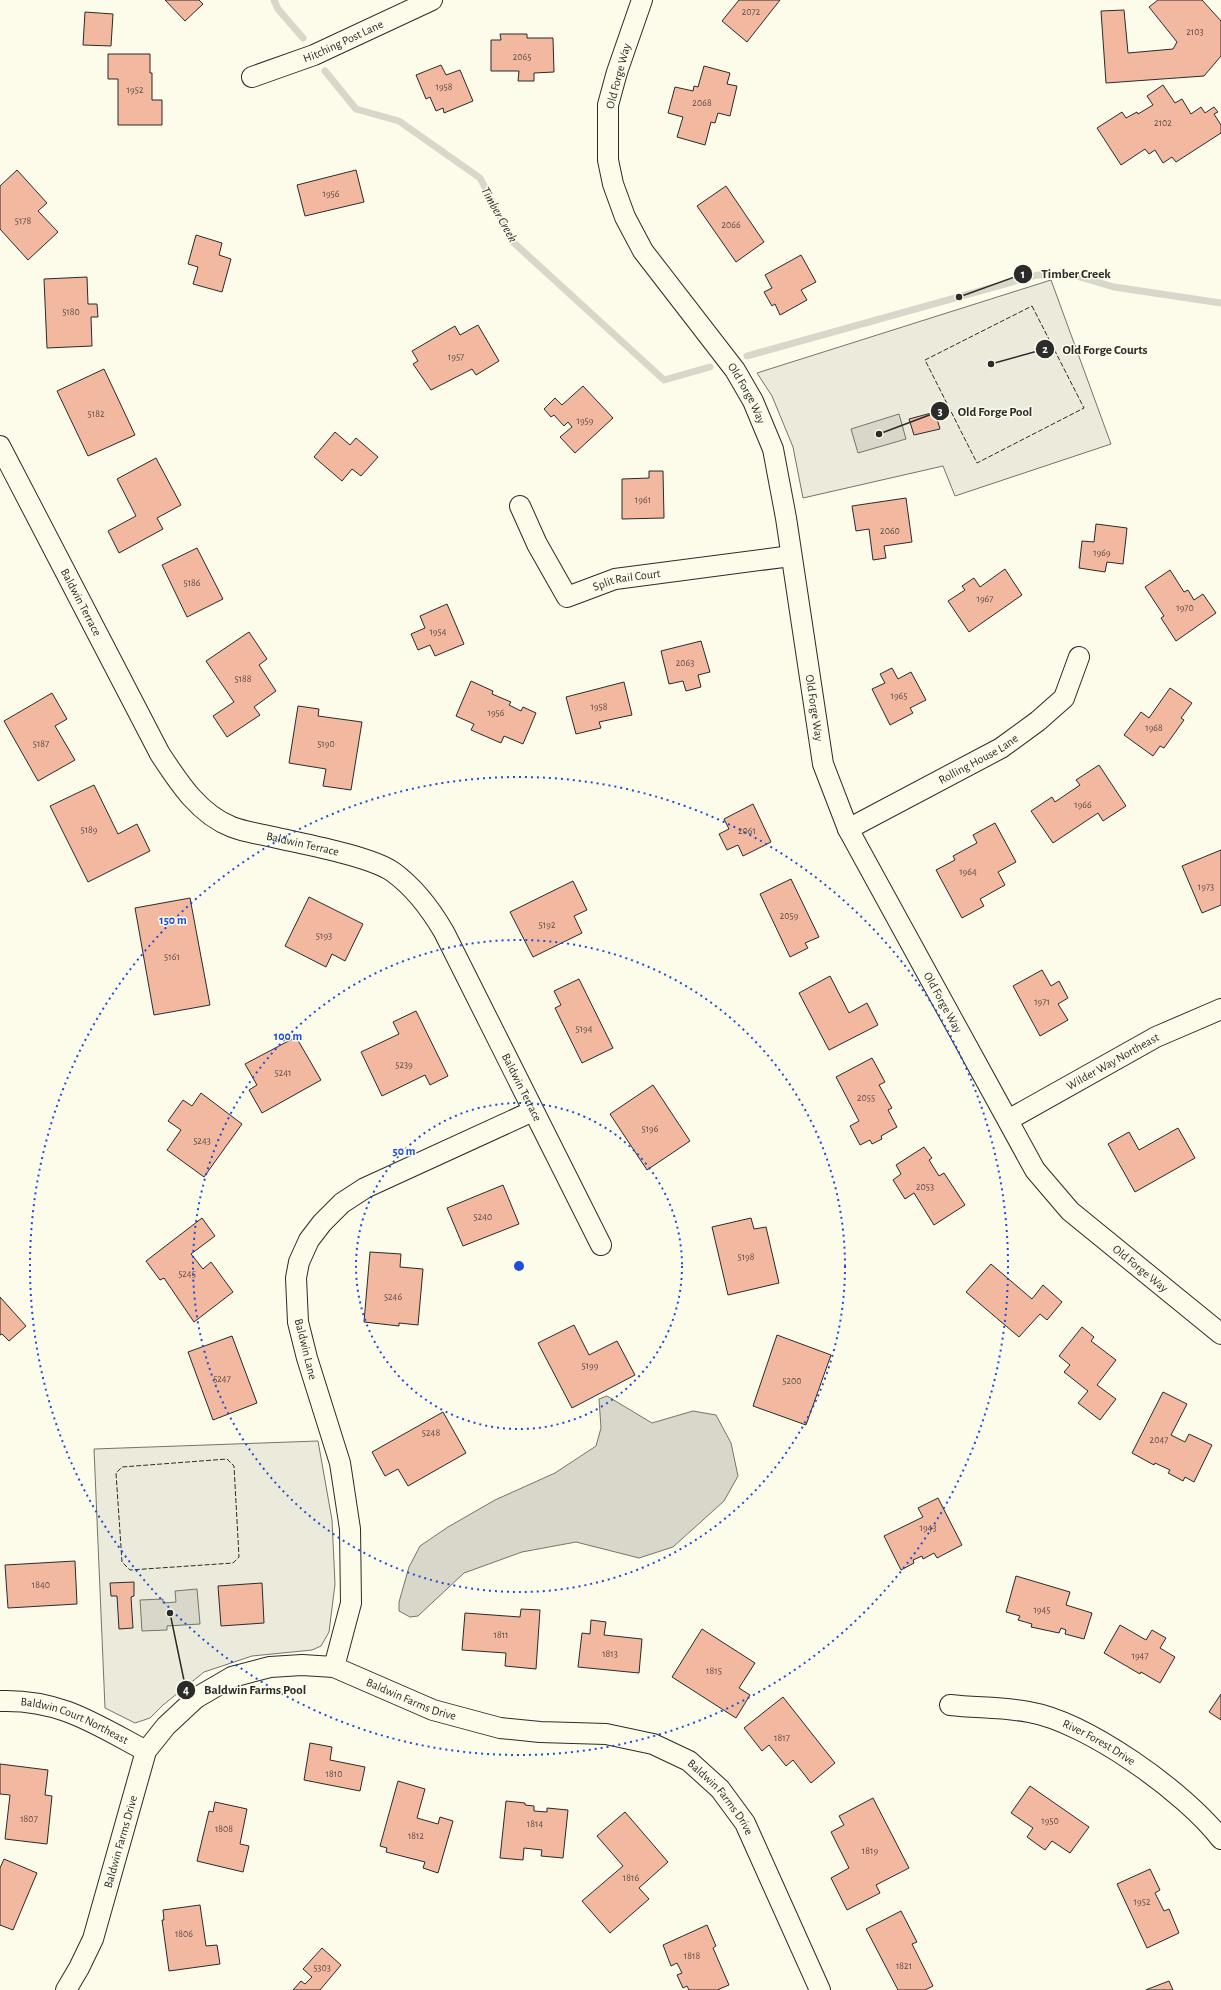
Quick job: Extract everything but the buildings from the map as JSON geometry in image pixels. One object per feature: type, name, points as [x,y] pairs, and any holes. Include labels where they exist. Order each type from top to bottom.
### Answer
[{"type":"street","name":"Hitching Post Lane","points":[[252,77],[314,55],[432,0]]},
{"type":"street","name":"Old Forge Way","points":[[642,0],[617,72],[608,105],[608,160],[613,184],[625,217],[643,251],[735,370],[754,401],[773,448],[791,556],[822,764],[848,829],[1035,1170],[1070,1211],[1221,1334]]},
{"type":"street","name":"Baldwin Terrace","points":[[0,446],[160,754],[178,781],[200,806],[232,827],[363,859],[392,871],[417,893],[431,910],[444,932],[601,1244]]},
{"type":"street","name":"Split Rail Court","points":[[520,506],[537,544],[567,597],[615,579],[791,556]]},
{"type":"street","name":"Rolling House Lane","points":[[848,829],[1001,748],[1038,721],[1064,698],[1079,657]]},
{"type":"street","name":"Wilder Way Northeast","points":[[1008,1120],[1156,1036],[1221,1009]]},
{"type":"street","name":"Baldwin Lane","points":[[334,1667],[351,1603],[350,1529],[340,1463],[307,1358],[298,1322],[296,1299],[298,1262],[309,1240],[322,1223],[342,1203],[360,1192],[533,1111]]},
{"type":"street","name":"Baldwin Farms Drive","points":[[66,1990],[93,1939],[146,1751],[166,1726],[196,1698],[232,1677],[270,1667],[302,1665],[334,1667],[433,1710],[500,1728],[540,1732],[606,1734],[653,1744],[689,1761],[720,1789],[745,1823],[820,1990]]},
{"type":"street","name":"Baldwin Court Northeast","points":[[0,1701],[37,1702],[58,1708],[85,1718],[146,1751]]},
{"type":"street","name":"River Forest Drive","points":[[950,1706],[1029,1712],[1057,1720],[1085,1732],[1115,1750],[1168,1787],[1203,1818],[1221,1839]]},
{"type":"shaded area","points":[[1051,280],[1111,444],[955,496],[943,466],[803,498],[793,447],[772,396],[757,373]]},
{"type":"shaded area","points":[[899,414],[906,439],[858,453],[851,429]]},
{"type":"shaded area","points":[[607,1396],[652,1423],[693,1411],[716,1415],[731,1443],[738,1476],[724,1501],[673,1547],[639,1558],[576,1542],[522,1552],[464,1573],[418,1616],[410,1617],[399,1611],[399,1602],[409,1567],[420,1546],[448,1527],[495,1500],[555,1473],[596,1446],[601,1428],[599,1399]]},
{"type":"shaded area","points":[[318,1441],[332,1520],[335,1584],[329,1632],[321,1646],[312,1650],[252,1656],[204,1672],[163,1705],[150,1718],[135,1723],[105,1708],[94,1449]]},
{"type":"shaded area","points":[[197,1589],[200,1624],[167,1626],[167,1630],[142,1631],[140,1600],[163,1599],[163,1603],[176,1602],[175,1591]]},
{"type":"waterway","name":"Timber Creek","points":[[274,0],[278,9],[303,38]]},
{"type":"waterway","name":"Timber Creek","points":[[325,71],[356,109],[399,121],[480,178],[513,242],[664,380],[710,367]]},
{"type":"waterway","name":"Timber Creek","points":[[747,356],[1037,275],[1073,275],[1114,287],[1221,303]]},
{"type":"fence","points":[[1032,306],[1084,408],[977,463],[925,360],[1032,306]]},
{"type":"fence","points":[[227,1459],[234,1466],[239,1557],[233,1563],[130,1570],[122,1562],[116,1473],[122,1467],[227,1459]]},
{"type":"place","name":"Timber Creek","points":[[959,297]]},
{"type":"place","name":"Old Forge Courts","points":[[991,364]]},
{"type":"place","name":"Old Forge Pool","points":[[879,434]]},
{"type":"place","name":"Baldwin Farms Pool","points":[[170,1613]]}]
